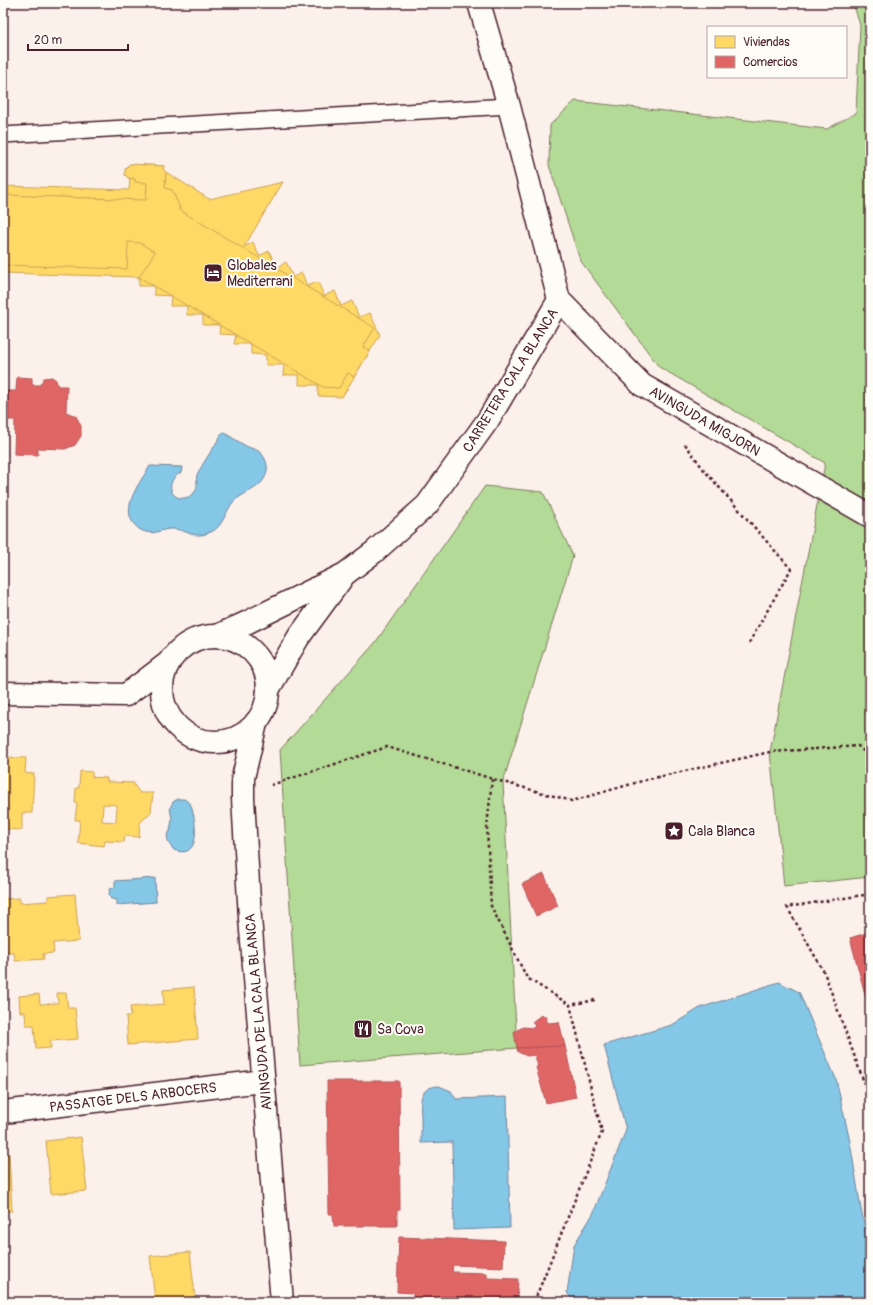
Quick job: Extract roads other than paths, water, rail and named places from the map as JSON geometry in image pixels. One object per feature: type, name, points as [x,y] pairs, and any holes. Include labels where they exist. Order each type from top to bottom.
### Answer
[{"type":"street","name":"CARRETERA CALA BLANCA","points":[[217,636],[253,620],[345,574],[374,552],[427,505],[488,420],[559,300],[509,106],[479,3]]},
{"type":"street","name":"AVINGUDA MIGJORN","points":[[559,300],[642,384],[870,516]]},
{"type":"street","name":"CARRETERA CALA BLANCA","points":[[268,690],[298,638],[345,574]]},
{"type":"street","points":[[3,693],[126,695],[168,663],[179,649],[194,640],[217,636],[229,637],[245,644],[257,656],[266,672],[268,690],[265,707],[256,722],[243,734],[227,741],[209,742],[192,737],[178,728],[168,714],[162,697],[162,679],[168,663]]},
{"type":"street","name":"AVINGUDA DE LA CALA BLANCA","points":[[256,722],[243,778],[243,798],[250,918],[282,1302]]},
{"type":"street","name":"PASSATGE DELS ARBOCERS","points":[[3,1112],[263,1081]]},
{"type":"lane","points":[[3,135],[509,106]]},
{"type":"water","points":[[223,432],[263,455],[267,468],[263,481],[234,501],[222,522],[211,532],[195,535],[178,530],[166,529],[150,533],[142,531],[138,528],[130,517],[129,510],[133,494],[150,466],[182,467],[181,473],[172,480],[171,488],[177,497],[188,497],[196,490],[198,474]]},
{"type":"water","points":[[178,799],[184,799],[190,803],[195,827],[193,844],[190,849],[183,852],[174,850],[169,844],[167,836],[170,831],[172,819],[170,808],[173,802]]},
{"type":"water","points":[[155,878],[156,902],[117,905],[117,900],[111,899],[109,895],[110,889],[115,887],[115,881]]},
{"type":"water","points":[[779,982],[799,992],[836,1079],[850,1142],[870,1254],[870,1302],[575,1302],[567,1293],[574,1245],[593,1214],[626,1130],[604,1045],[672,1025],[700,1008]]},
{"type":"water","points":[[439,1086],[451,1091],[456,1099],[507,1097],[510,1228],[454,1230],[452,1142],[421,1143],[422,1096],[428,1089]]},
{"type":"place","name":"Globales Mediterrani","points":[[213,273]]},
{"type":"place","name":"Cala Blanca","points":[[674,831]]},
{"type":"place","name":"Sa Cova","points":[[363,1029]]}]
